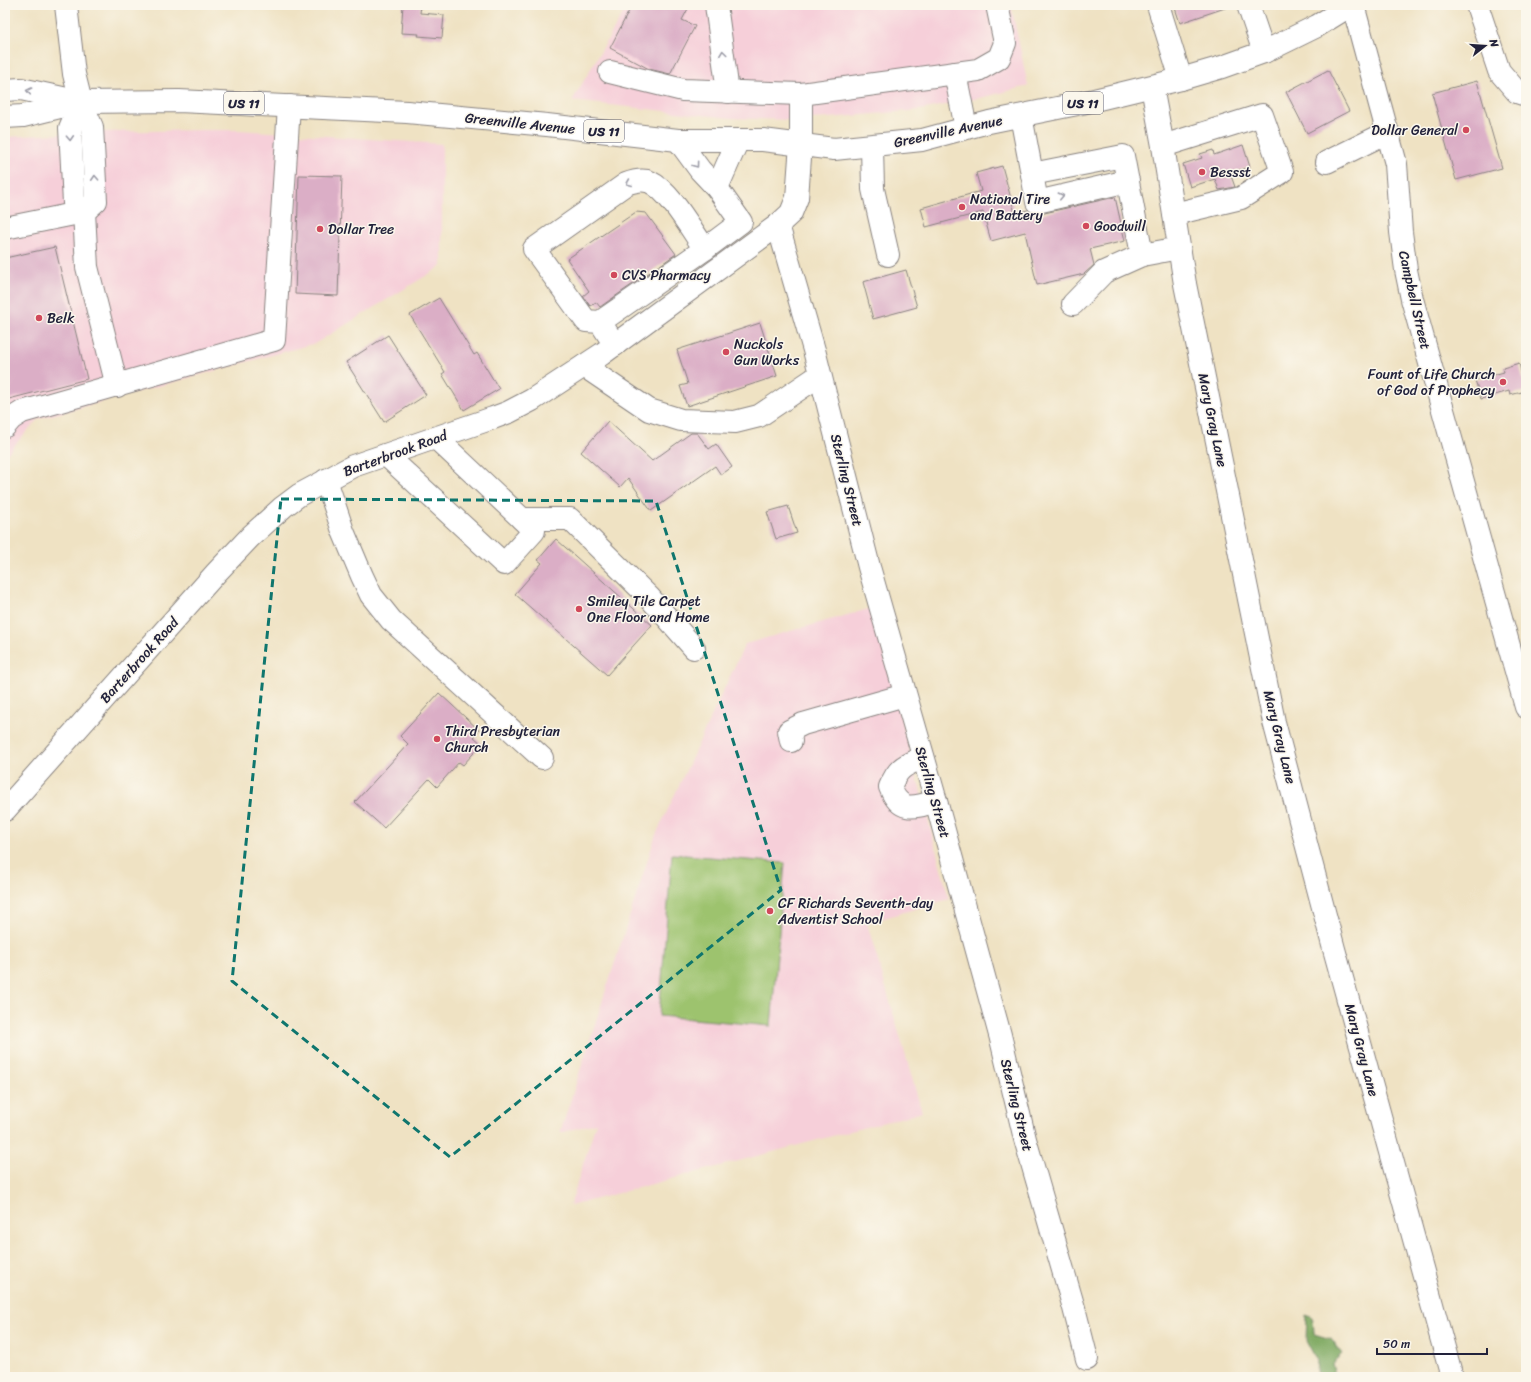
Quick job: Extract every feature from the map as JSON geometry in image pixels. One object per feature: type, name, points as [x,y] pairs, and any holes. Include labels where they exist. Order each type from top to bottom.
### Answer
[{"type":"street","points":[[5,228],[84,212],[96,201],[92,127],[81,102],[74,74],[66,5]]},
{"type":"street","points":[[716,5],[728,92]]},
{"type":"street","points":[[610,72],[683,90],[801,94],[955,74],[978,70],[999,58],[1005,43],[997,5]]},
{"type":"street","points":[[1158,5],[1181,79]]},
{"type":"street","points":[[1248,5],[1264,52]]},
{"type":"street","name":"Greenville Avenue","points":[[289,106],[407,112],[547,125],[678,140],[763,140],[834,149],[872,146],[922,140],[966,128],[1152,87],[1222,67],[1264,52],[1317,26],[1352,5]]},
{"type":"street","name":"Campbell Street","points":[[1352,5],[1396,164],[1401,232],[1406,270],[1412,299],[1526,707]]},
{"type":"street","points":[[1477,5],[1499,71],[1516,92],[1526,96]]},
{"type":"street","points":[[955,74],[966,128]]},
{"type":"street","name":"Mary Gray Lane","points":[[1152,87],[1186,291],[1274,722],[1334,949],[1452,1377]]},
{"type":"street","name":"US 11","points":[[5,90],[21,89],[81,102],[179,101],[289,106]]},
{"type":"street","name":"Barterbrook Road","points":[[8,800],[251,536],[294,499],[353,466],[509,412],[532,400],[615,345],[778,225],[791,213],[796,203],[801,144],[801,94]]},
{"type":"street","name":"US 11","points":[[5,117],[23,116],[81,102]]},
{"type":"street","points":[[5,426],[11,419],[22,412],[274,340],[289,106]]},
{"type":"street","points":[[1163,146],[1262,115],[1282,172],[1241,198],[1174,214]]},
{"type":"street","points":[[1021,116],[1032,174],[1123,156],[1142,256]]},
{"type":"street","points":[[1327,162],[1388,132]]},
{"type":"street","points":[[600,322],[741,222],[717,188],[700,170],[678,140]]},
{"type":"street","points":[[717,188],[738,140]]},
{"type":"street","points":[[872,146],[873,189],[888,256]]},
{"type":"street","points":[[615,345],[573,283],[556,279],[534,248],[626,184],[636,180],[650,181],[664,192],[705,249]]},
{"type":"street","points":[[84,212],[87,267],[117,386]]},
{"type":"street","name":"Sterling Street","points":[[778,225],[820,375],[868,567],[936,801],[1000,1035],[1025,1139],[1074,1308],[1087,1359]]},
{"type":"street","points":[[1073,304],[1104,272],[1142,256],[1179,248]]},
{"type":"street","points":[[584,366],[649,410],[681,420],[735,422],[759,416],[820,375]]},
{"type":"street","points":[[386,455],[504,564],[534,531],[436,438]]},
{"type":"street","points":[[326,480],[343,531],[371,595],[391,620],[542,758]]},
{"type":"street","points":[[522,519],[570,520],[649,597],[694,648]]},
{"type":"street","points":[[791,741],[789,731],[803,724],[906,695]]},
{"type":"street","points":[[923,756],[902,766],[894,775],[890,787],[894,798],[902,805],[915,808],[936,801]]},
{"type":"highlighted area","points":[[281,499],[656,501],[781,890],[450,1157],[232,981]]},
{"type":"shaded area","points":[[628,5],[1011,5],[1028,86],[980,98],[920,110],[791,120],[731,118],[572,101]]},
{"type":"shaded area","points":[[239,130],[442,144],[442,266],[316,343],[38,419],[5,456],[5,137],[101,132]]},
{"type":"shaded area","name":"CF Richards Seventh-day Adventist School","points":[[872,608],[949,899],[867,923],[922,1112],[570,1206],[596,1123],[560,1133],[655,837],[745,644]]},
{"type":"green space","points":[[672,854],[785,863],[771,1026],[659,1016]]},
{"type":"green space","points":[[1307,1315],[1313,1318],[1314,1334],[1331,1339],[1342,1354],[1332,1363],[1335,1377],[1321,1377],[1316,1372],[1317,1361],[1306,1340]]},
{"type":"building","points":[[403,5],[421,5],[420,13],[444,15],[442,38],[401,33]]},
{"type":"building","points":[[632,5],[657,5],[665,9],[667,5],[690,5],[682,20],[695,26],[670,74],[649,69],[610,48]]},
{"type":"building","points":[[1174,5],[1228,5],[1228,7],[1180,23]]},
{"type":"building","points":[[1328,70],[1349,111],[1307,133],[1286,92]]},
{"type":"building","name":"Dollar General","points":[[1477,81],[1502,168],[1456,180],[1432,93]]},
{"type":"building","points":[[1243,145],[1250,167],[1230,173],[1235,187],[1219,190],[1215,179],[1190,187],[1183,164],[1202,158],[1200,154],[1213,150],[1214,155]]},
{"type":"building","points":[[1002,166],[1015,213],[1028,210],[1033,214],[1040,214],[1115,197],[1125,241],[1090,249],[1094,265],[1084,274],[1037,285],[1025,232],[991,241],[983,212],[926,227],[921,208],[981,191],[976,173]]},
{"type":"building","points":[[299,175],[342,176],[338,296],[295,294]]},
{"type":"building","name":"CVS Pharmacy","points":[[636,212],[646,213],[676,254],[600,307],[596,302],[590,306],[583,296],[589,291],[567,259]]},
{"type":"building","name":"Belk","points":[[55,247],[87,379],[5,400],[5,258]]},
{"type":"building","points":[[906,270],[917,307],[873,319],[863,282]]},
{"type":"building","points":[[439,298],[474,355],[477,353],[499,389],[464,410],[442,374],[445,372],[410,315]]},
{"type":"building","points":[[760,323],[777,376],[687,406],[680,386],[688,384],[677,350]]},
{"type":"building","points":[[388,335],[426,395],[384,422],[346,362]]},
{"type":"building","points":[[1519,363],[1526,391],[1510,395],[1509,391],[1481,399],[1475,380],[1504,372],[1503,368]]},
{"type":"building","points":[[608,421],[652,461],[691,433],[697,433],[709,449],[716,444],[732,467],[721,475],[715,466],[651,511],[628,478],[620,487],[581,452]]},
{"type":"building","points":[[788,506],[797,533],[776,539],[767,512]]},
{"type":"building","points":[[556,539],[652,625],[607,675],[515,594],[542,563],[538,560]]},
{"type":"building","points":[[439,693],[479,730],[474,737],[482,744],[463,765],[459,762],[437,787],[429,779],[384,828],[355,802],[408,744],[400,736]]},
{"type":"place","name":"Dollar General","points":[[1466,130]]},
{"type":"place","name":"Bessst","points":[[1202,172]]},
{"type":"place","name":"National Tire and Battery","points":[[962,207]]},
{"type":"place","name":"Goodwill","points":[[1086,226]]},
{"type":"place","name":"Dollar Tree","points":[[320,229]]},
{"type":"place","name":"CVS Pharmacy","points":[[614,275]]},
{"type":"place","name":"Belk","points":[[39,318]]},
{"type":"place","name":"Nuckols Gun Works","points":[[726,352]]},
{"type":"place","name":"Fount of Life Church of God of Prophecy","points":[[1503,382]]},
{"type":"place","name":"Smiley Tile Carpet One Floor and Home","points":[[579,609]]},
{"type":"place","name":"Third Presbyterian Church","points":[[437,739]]},
{"type":"place","name":"CF Richards Seventh-day Adventist School","points":[[770,911]]}]
